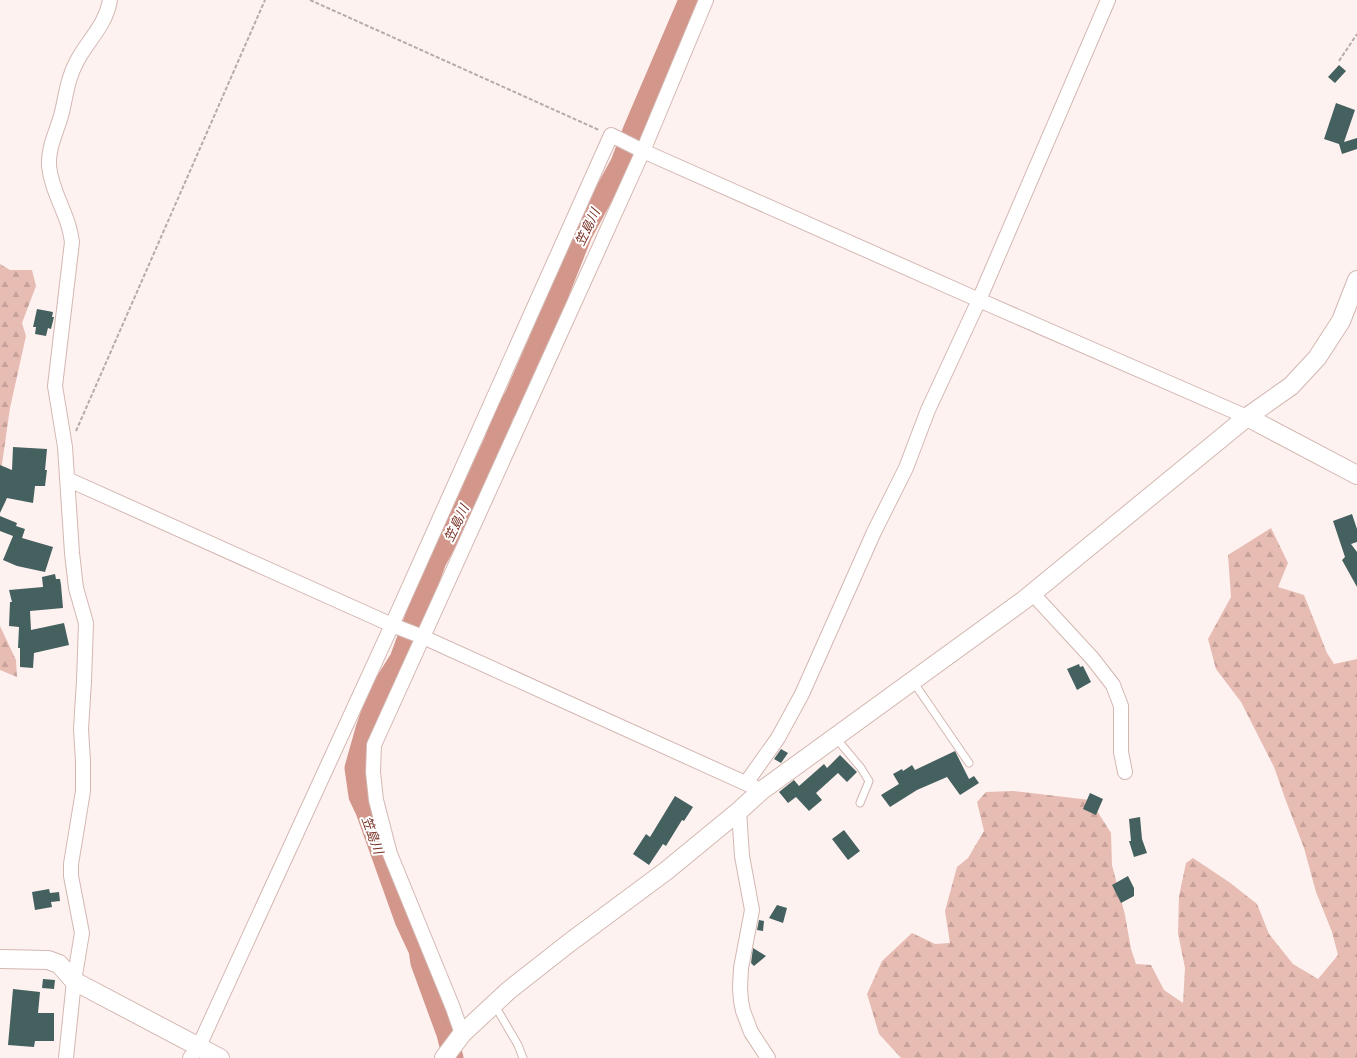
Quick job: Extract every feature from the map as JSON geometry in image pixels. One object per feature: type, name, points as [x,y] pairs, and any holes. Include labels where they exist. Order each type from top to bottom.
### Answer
[{"type":"street","points":[[66,1058],[74,981],[82,933],[74,895],[71,864],[83,791],[81,729],[86,623],[75,581],[65,447],[55,386],[72,242],[68,224],[54,188],[49,167],[50,153],[61,116],[68,83],[77,61],[106,16],[110,0]]},
{"type":"street","points":[[462,1034],[453,1008],[390,854],[375,793],[373,772],[374,745],[643,151],[706,0]]},
{"type":"street","points":[[746,783],[778,738],[802,694],[874,532],[906,468],[928,410],[979,300],[1108,0]]},
{"type":"street","points":[[194,1052],[392,625],[611,135],[643,151],[979,300],[1247,417],[1357,475]]},
{"type":"street","points":[[444,1058],[462,1034],[532,971],[666,871],[761,791],[1032,593],[1247,417],[1291,386],[1317,358],[1341,321],[1356,289]]},
{"type":"street","points":[[67,479],[392,625],[423,637],[761,791]]},
{"type":"street","points":[[1032,593],[1092,658],[1112,685],[1121,706],[1121,752],[1125,772]]},
{"type":"street","points":[[739,811],[742,856],[752,910],[741,968],[740,994],[743,1011],[751,1032],[768,1058]]},
{"type":"street","points":[[0,959],[48,960],[59,964],[74,981],[194,1052],[220,1058]]},
{"type":"lane","points":[[912,680],[969,762]]},
{"type":"lane","points":[[835,736],[861,768],[869,781],[860,803]]},
{"type":"lane","points":[[494,1004],[518,1045],[523,1058]]},
{"type":"path","points":[[65,447],[77,429],[265,0]]},
{"type":"path","points":[[310,0],[611,135]]},
{"type":"path","points":[[1340,61],[1357,34]]},
{"type":"green space","points":[[0,264],[10,270],[32,270],[36,286],[22,323],[26,336],[10,408],[0,478]]},
{"type":"green space","points":[[1271,528],[1288,563],[1278,587],[1304,595],[1327,653],[1334,664],[1357,659],[1357,1058],[901,1058],[879,1034],[867,994],[882,961],[912,933],[935,944],[950,943],[945,911],[957,867],[968,858],[984,831],[977,802],[986,792],[1013,791],[1090,800],[1111,833],[1112,865],[1125,915],[1131,949],[1136,964],[1151,965],[1164,990],[1183,1003],[1185,968],[1178,933],[1179,896],[1186,863],[1193,858],[1229,882],[1257,904],[1269,934],[1293,964],[1318,979],[1338,955],[1332,932],[1316,892],[1304,848],[1274,767],[1241,702],[1216,669],[1208,639],[1231,597],[1228,555]]},
{"type":"green space","points":[[0,626],[16,660],[17,677],[0,670]]},
{"type":"building","points":[[1339,65],[1346,71],[1335,83],[1328,77]]},
{"type":"building","points":[[1336,103],[1355,110],[1344,142],[1357,138],[1357,149],[1342,154],[1339,144],[1324,139]]},
{"type":"building","points":[[37,309],[53,312],[52,317],[54,317],[51,329],[48,328],[46,336],[35,334],[36,327],[33,327]]},
{"type":"building","points":[[13,447],[47,449],[45,486],[35,486],[33,503],[7,498],[0,513],[0,465],[12,470]]},
{"type":"building","points":[[1352,514],[1357,529],[1357,542],[1351,544],[1357,552],[1357,587],[1342,560],[1345,557],[1333,521]]},
{"type":"building","points":[[0,516],[17,523],[16,526],[25,529],[22,538],[53,547],[45,572],[17,566],[3,560],[13,536],[0,531]]},
{"type":"building","points":[[55,574],[56,579],[60,579],[63,608],[30,611],[31,630],[64,623],[69,645],[34,653],[33,668],[20,667],[20,648],[18,648],[19,627],[9,626],[10,602],[12,602],[9,590],[43,587],[42,577]]},
{"type":"building","points":[[1079,664],[1080,667],[1083,666],[1091,682],[1077,690],[1067,669]]},
{"type":"building","points":[[781,749],[788,753],[781,763],[774,759]]},
{"type":"building","points":[[955,751],[969,779],[974,776],[979,783],[960,795],[947,777],[917,790],[890,807],[881,795],[899,784],[893,774],[902,769],[903,771],[912,765],[915,770]]},
{"type":"building","points":[[840,755],[857,772],[847,782],[838,773],[816,793],[822,800],[809,811],[796,797],[788,803],[779,792],[794,780],[799,786],[824,764],[827,768]]},
{"type":"building","points":[[1090,793],[1103,799],[1096,815],[1083,809]]},
{"type":"building","points":[[675,796],[693,807],[684,821],[682,820],[666,846],[663,844],[649,865],[633,854],[646,834],[650,837]]},
{"type":"building","points":[[1140,817],[1142,839],[1147,853],[1134,857],[1129,841],[1131,841],[1129,819]]},
{"type":"building","points":[[844,830],[860,851],[848,860],[832,839]]},
{"type":"building","points":[[1128,876],[1134,888],[1134,896],[1121,903],[1112,885]]},
{"type":"building","points":[[49,889],[50,893],[59,892],[60,901],[51,902],[52,907],[35,910],[32,892]]},
{"type":"building","points":[[777,905],[787,908],[783,923],[769,918]]},
{"type":"building","points":[[759,920],[764,921],[763,931],[757,930]]},
{"type":"building","points":[[753,948],[766,956],[754,966],[751,963]]},
{"type":"building","points":[[43,979],[55,980],[54,989],[42,988]]},
{"type":"building","points":[[13,989],[40,992],[38,1013],[54,1013],[54,1041],[35,1041],[34,1047],[8,1045]]},
{"type":"waterway","name":"笠島川","points":[[453,1058],[447,1034],[421,963],[419,950],[405,920],[366,811],[359,796],[355,768],[378,694],[400,659],[436,561],[457,523],[495,440],[503,415],[515,396],[546,325],[582,234],[621,163],[633,131],[689,0]]}]
